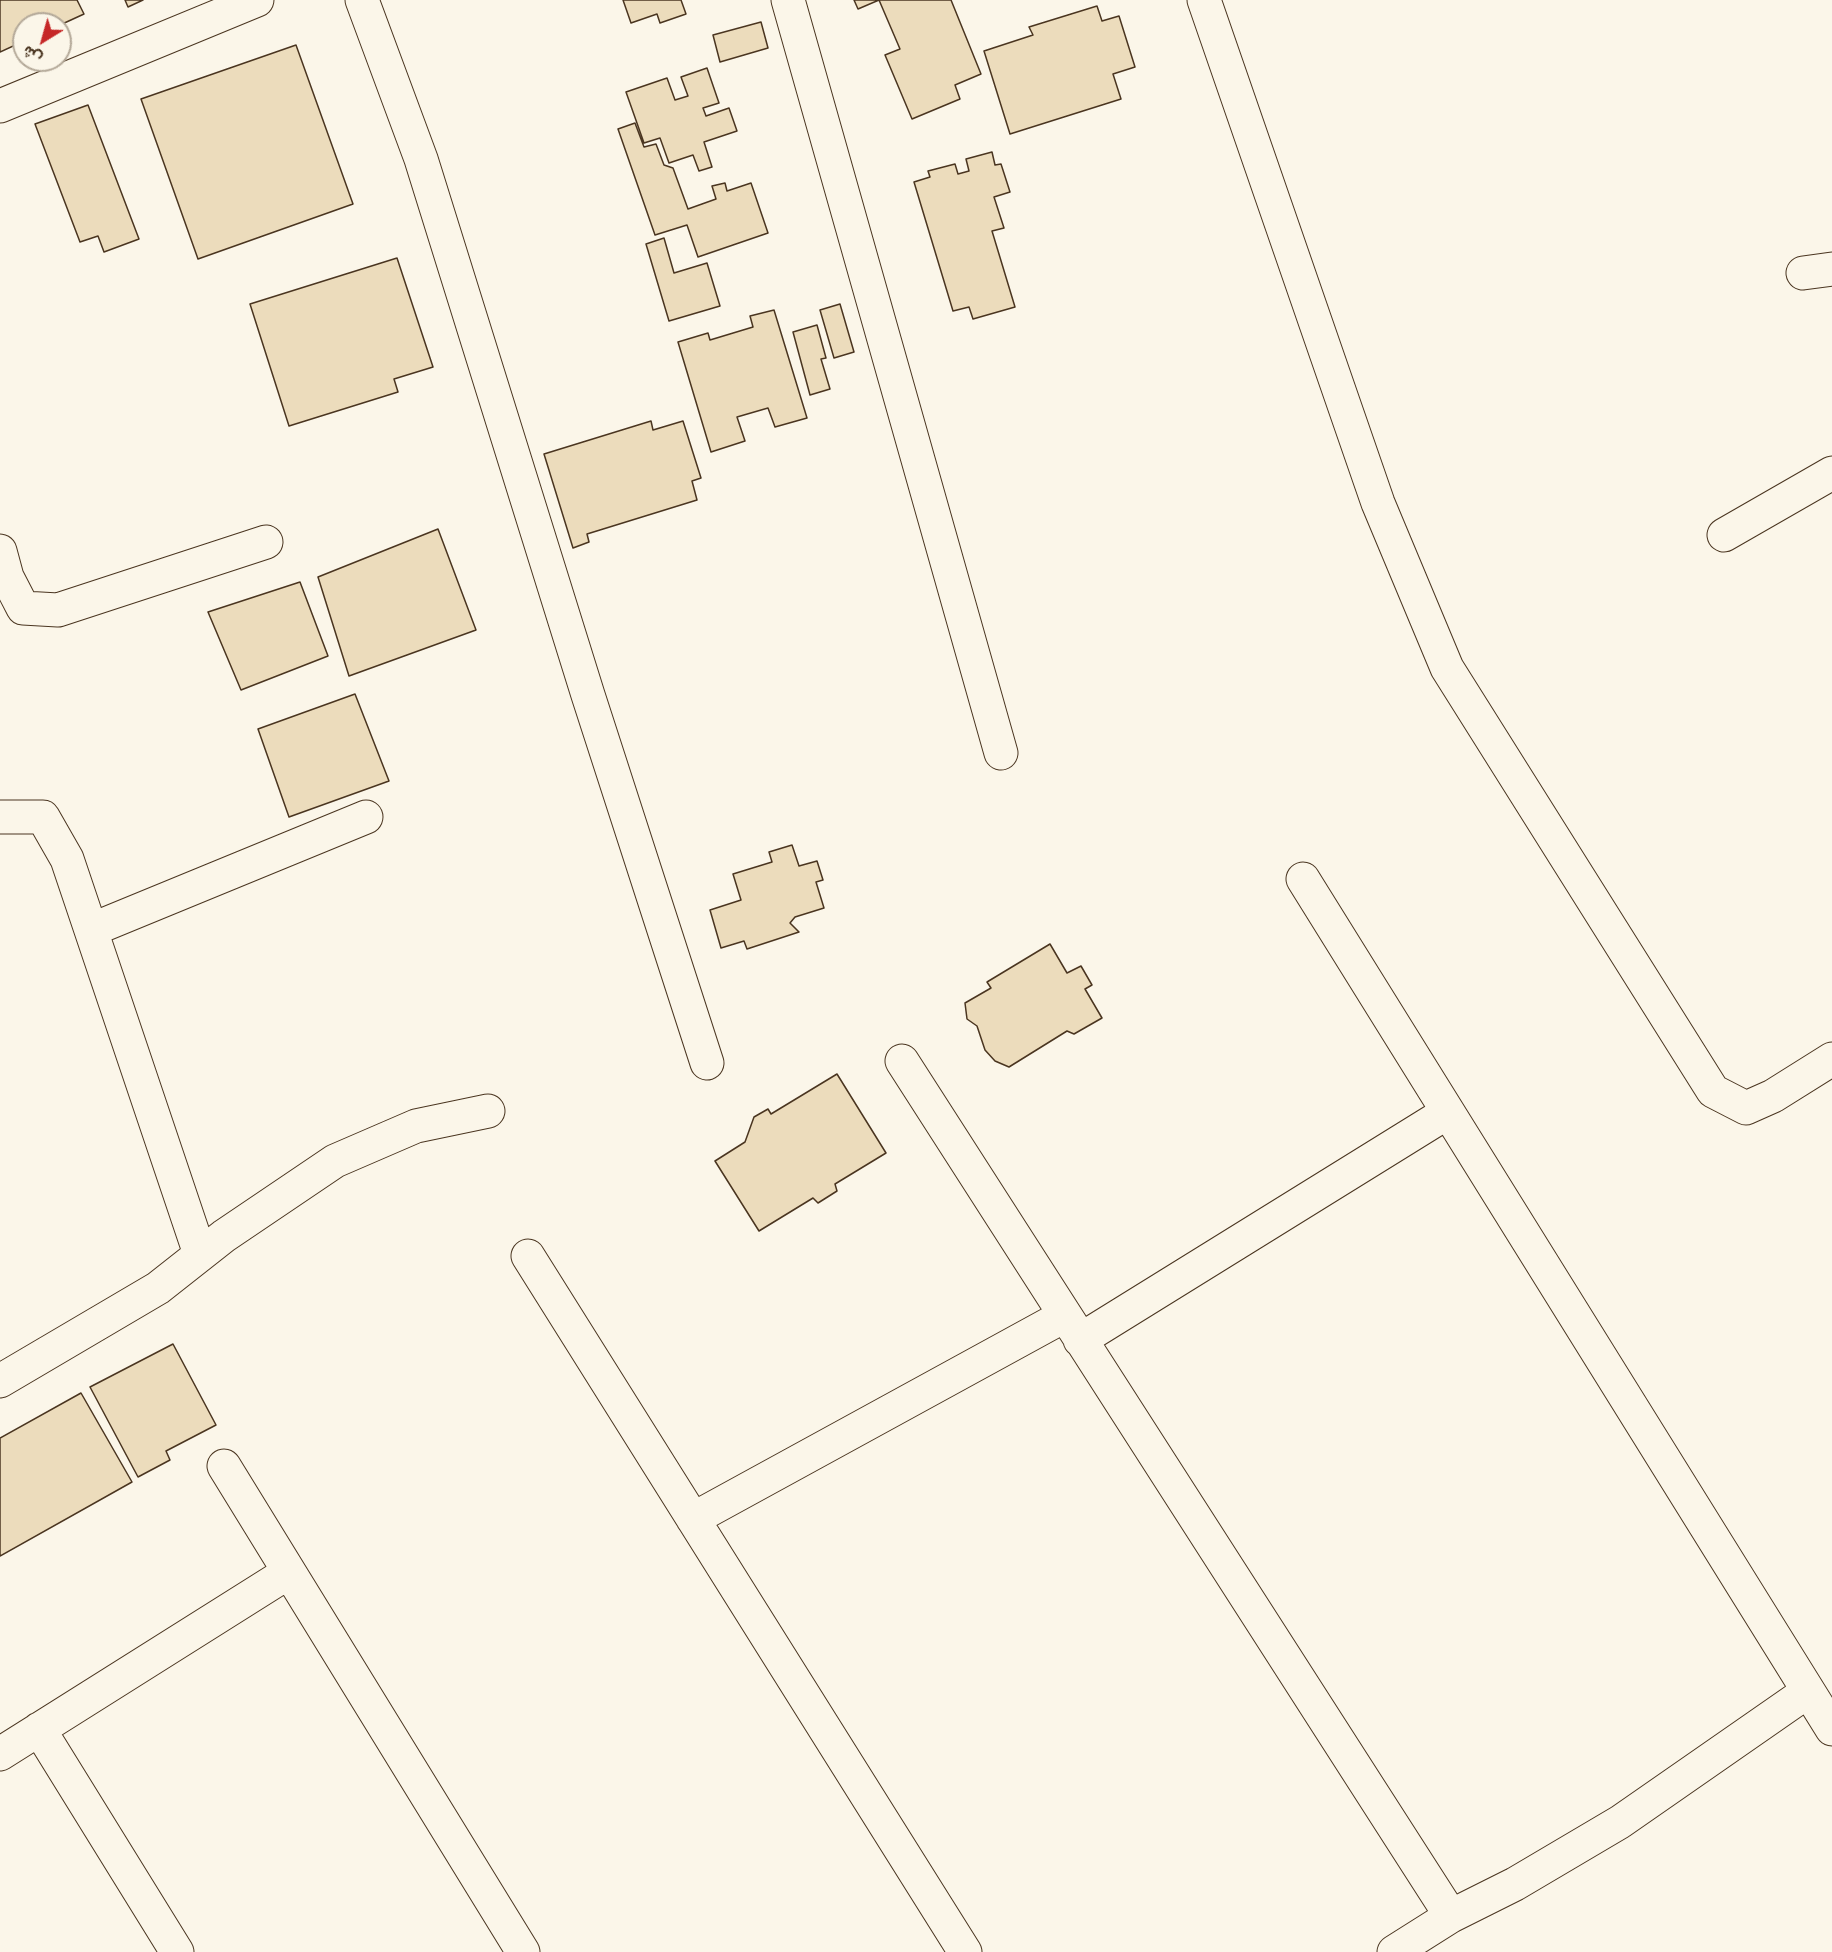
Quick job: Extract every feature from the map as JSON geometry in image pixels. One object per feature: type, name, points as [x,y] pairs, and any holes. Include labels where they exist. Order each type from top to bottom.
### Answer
[{"type":"street","points":[[0,106],[257,0]]},
{"type":"street","points":[[362,0],[421,159],[588,695],[707,1063]]},
{"type":"street","points":[[788,0],[1001,753]]},
{"type":"street","points":[[1204,0],[1377,503],[1447,668],[1713,1091],[1746,1108],[1773,1096],[1832,1059]]},
{"type":"street","points":[[1724,535],[1832,473]]},
{"type":"street","points":[[0,551],[7,577],[22,608],[58,610],[266,542]]},
{"type":"street","points":[[0,817],[43,817],[67,859],[200,1254]]},
{"type":"street","points":[[91,930],[366,817]]},
{"type":"street","points":[[1304,879],[1832,1729]]},
{"type":"street","points":[[902,1061],[1451,1916]]},
{"type":"street","points":[[0,1381],[158,1288],[224,1236],[335,1161],[416,1126],[488,1111]]},
{"type":"street","points":[[693,1519],[1072,1328],[1448,1112]]},
{"type":"street","points":[[528,1256],[965,1952]]},
{"type":"street","points":[[224,1466],[523,1952]]},
{"type":"street","points":[[0,1754],[289,1572]]},
{"type":"street","points":[[1394,1952],[1451,1916],[1515,1884],[1620,1822],[1807,1692]]},
{"type":"street","points":[[39,1729],[177,1952]]},
{"type":"building","points":[[0,0],[77,0],[84,14],[72,20],[72,12],[12,12],[12,46],[0,52]]},
{"type":"building","points":[[125,0],[143,0],[128,7]]},
{"type":"building","points":[[623,0],[681,0],[686,14],[660,23],[657,14],[631,23]]},
{"type":"building","points":[[854,0],[879,0],[858,9]]},
{"type":"building","points":[[879,0],[951,0],[981,74],[955,85],[960,99],[912,119],[885,55],[900,49]]},
{"type":"building","points":[[1097,6],[1102,21],[1119,16],[1135,67],[1113,74],[1121,99],[1010,134],[984,51],[1033,35],[1029,27]]},
{"type":"building","points":[[761,22],[768,48],[720,62],[713,35]]},
{"type":"building","points":[[296,45],[353,204],[198,259],[141,99]]},
{"type":"building","points":[[707,68],[719,103],[703,108],[706,116],[729,108],[737,131],[704,142],[712,167],[699,171],[693,155],[669,163],[660,138],[644,143],[626,92],[667,78],[675,100],[688,96],[681,77]]},
{"type":"building","points":[[88,105],[139,239],[104,252],[98,236],[80,242],[35,124]]},
{"type":"building","points":[[635,123],[644,147],[656,144],[664,165],[673,168],[688,209],[716,199],[712,186],[725,183],[727,191],[751,183],[768,233],[698,257],[687,225],[655,235],[618,129]]},
{"type":"building","points":[[992,152],[995,165],[1001,164],[1010,192],[994,197],[1004,228],[992,231],[1015,307],[973,319],[969,307],[953,311],[914,182],[930,177],[928,171],[955,164],[958,174],[969,171],[966,159]]},
{"type":"building","points":[[664,238],[674,273],[707,263],[720,306],[669,321],[646,244]]},
{"type":"building","points":[[397,258],[433,367],[394,379],[398,392],[289,426],[250,304]]},
{"type":"building","points":[[840,304],[854,352],[834,358],[820,310]]},
{"type":"building","points":[[774,310],[807,418],[775,427],[768,408],[737,417],[745,441],[711,452],[678,342],[708,333],[710,340],[753,327],[750,316]]},
{"type":"building","points":[[817,325],[826,358],[821,359],[830,389],[810,395],[793,332]]},
{"type":"building","points":[[651,421],[653,430],[683,421],[701,478],[692,481],[697,500],[587,534],[589,542],[573,548],[544,454]]},
{"type":"building","points":[[438,529],[476,630],[349,676],[318,577]]},
{"type":"building","points":[[300,582],[328,656],[241,690],[208,612]]},
{"type":"building","points":[[355,694],[389,781],[289,817],[258,729]]},
{"type":"building","points":[[792,845],[799,866],[817,861],[823,880],[816,882],[824,908],[795,917],[790,923],[799,932],[747,949],[744,941],[721,948],[710,910],[741,900],[733,874],[772,862],[769,852]]},
{"type":"building","points":[[1050,944],[1067,973],[1081,966],[1092,985],[1085,989],[1102,1018],[1074,1034],[1067,1031],[1009,1067],[995,1061],[985,1050],[977,1026],[967,1019],[965,1003],[991,988],[987,982]]},
{"type":"building","points":[[837,1074],[886,1153],[835,1184],[837,1191],[818,1203],[813,1198],[759,1231],[715,1161],[745,1142],[754,1117],[768,1109],[771,1114]]},
{"type":"building","points":[[173,1344],[216,1425],[166,1451],[170,1460],[138,1477],[90,1387]]},
{"type":"building","points":[[81,1393],[132,1482],[0,1556],[0,1438]]}]
